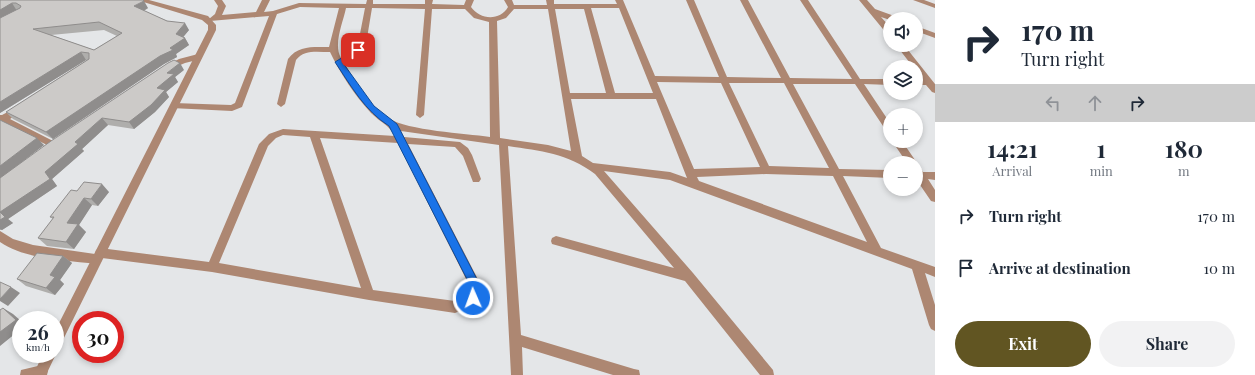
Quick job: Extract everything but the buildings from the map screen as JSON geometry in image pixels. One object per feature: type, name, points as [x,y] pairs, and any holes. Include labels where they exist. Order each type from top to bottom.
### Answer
[{"type":"street","points":[[141,0],[213,19],[274,13],[299,6],[323,3],[343,6],[370,3],[468,4],[473,15],[479,18],[493,19],[507,15],[510,4],[550,3],[587,6],[620,3],[695,184]]},
{"type":"street","points":[[64,326],[212,30],[213,19],[222,6],[218,0]]},
{"type":"street","points":[[259,14],[266,0]]},
{"type":"street","points":[[690,0],[724,80],[766,170]]},
{"type":"street","points":[[744,0],[878,252]]},
{"type":"street","points":[[804,0],[883,119]]},
{"type":"street","points":[[863,0],[883,23]]},
{"type":"street","points":[[917,0],[935,6]]},
{"type":"street","points":[[339,62],[358,50],[362,44],[370,3]]},
{"type":"street","points":[[420,115],[429,3]]},
{"type":"street","points":[[550,3],[577,157]]},
{"type":"street","points":[[343,6],[333,50],[339,62],[372,108],[382,118],[392,124],[406,129],[563,151],[577,157],[591,166],[598,171],[689,277],[768,375]]},
{"type":"street","points":[[587,6],[612,96]]},
{"type":"street","points":[[873,11],[883,15]]},
{"type":"street","points":[[174,106],[232,108],[239,105],[274,13]]},
{"type":"street","points":[[493,19],[499,141],[517,375]]},
{"type":"street","points":[[923,31],[935,36]]},
{"type":"street","points":[[281,104],[294,55],[301,51],[333,50]]},
{"type":"street","points":[[905,52],[935,90]]},
{"type":"street","points":[[156,76],[174,64],[198,57]]},
{"type":"street","points":[[652,79],[883,82]]},
{"type":"street","points":[[923,82],[929,82]]},
{"type":"street","points":[[566,96],[658,96]]},
{"type":"street","points":[[1,119],[30,102]]},
{"type":"street","points":[[1,119],[54,145]]},
{"type":"street","points":[[0,236],[6,241],[34,250],[212,267],[369,295],[455,307],[467,304],[473,298],[476,287],[392,124]]},
{"type":"street","points":[[212,267],[267,141],[269,138],[283,132],[457,144],[467,152],[476,179]]},
{"type":"street","points":[[314,134],[369,295]]},
{"type":"street","points":[[591,166],[670,176],[723,193],[935,272]]},
{"type":"street","points":[[691,173],[766,170],[883,174]]},
{"type":"street","points":[[923,174],[935,176]]},
{"type":"street","points":[[923,181],[935,198]]},
{"type":"street","points":[[556,241],[689,277]]},
{"type":"street","points":[[917,265],[935,325]]},
{"type":"street","points":[[515,339],[633,375]]},
{"type":"street","points":[[26,375],[40,373],[45,363]]},
{"type":"route","points":[[358,50],[339,62],[372,108],[382,118],[392,124],[476,287],[473,298]]}]
